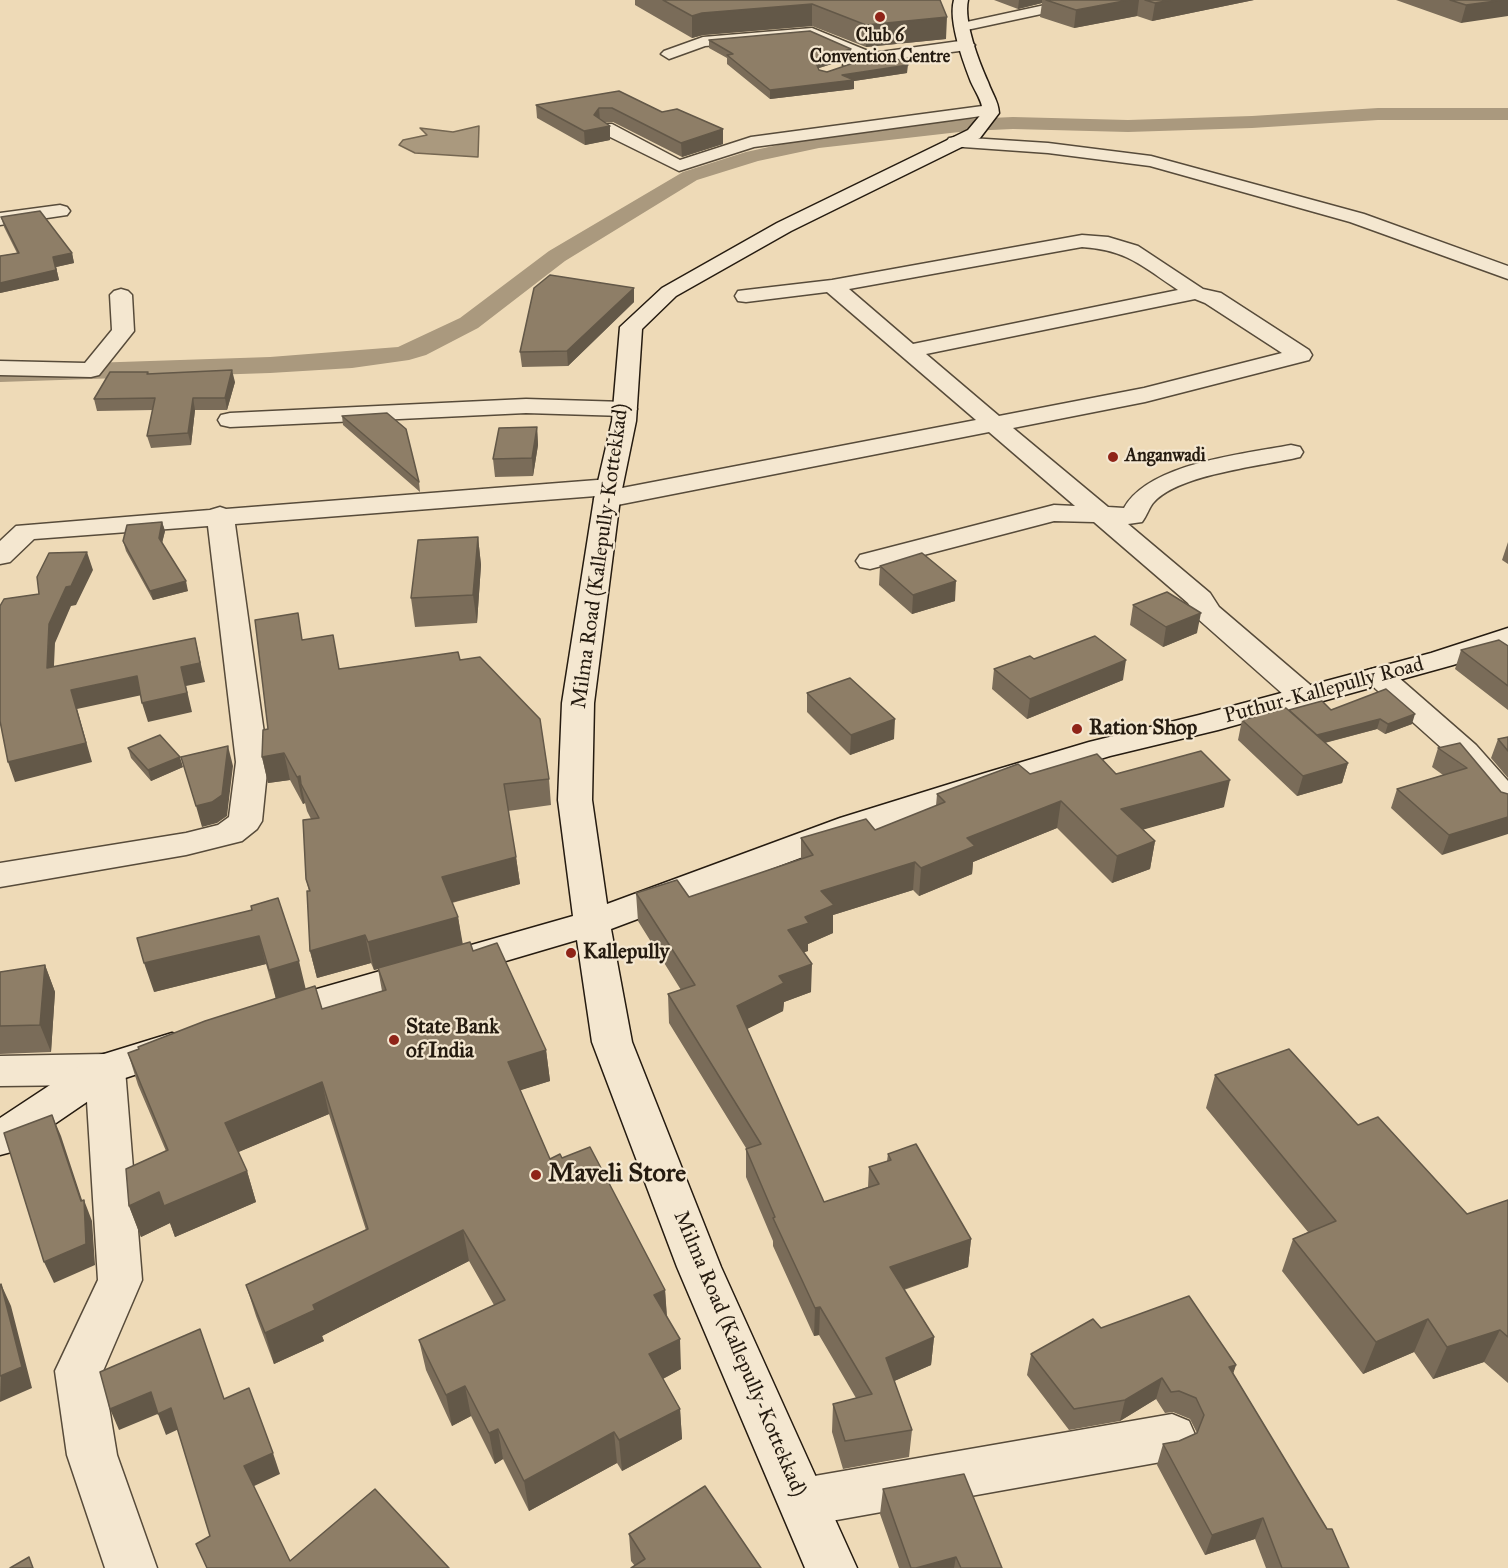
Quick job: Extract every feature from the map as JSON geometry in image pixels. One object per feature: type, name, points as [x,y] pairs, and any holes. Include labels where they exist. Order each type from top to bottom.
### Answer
[{"type":"street","points":[[961,0],[958,11],[967,45],[980,84],[990,101],[977,125]]},
{"type":"street","points":[[962,27],[1088,0]]},
{"type":"street","points":[[669,54],[703,42],[812,32],[871,58]]},
{"type":"street","points":[[838,69],[871,58],[967,45]]},
{"type":"street","points":[[606,128],[680,166],[751,142],[977,125],[1048,148],[1151,161],[1357,218],[1508,273]]},
{"type":"street","name":"Milma Road (Kallepully-Kottekkad)","points":[[831,1568],[699,1267],[612,1042],[575,800],[577,713],[608,493],[624,409],[631,327],[669,292],[784,227],[977,125]]},
{"type":"street","points":[[0,219],[60,211]]},
{"type":"street","points":[[0,556],[26,532],[220,516],[608,493],[1145,395],[1301,354],[1213,298],[1196,293],[1131,250],[1108,243],[1082,241],[832,286],[746,296]]},
{"type":"street","points":[[832,286],[1200,598],[1207,612],[1304,696]]},
{"type":"street","points":[[910,351],[1196,293]]},
{"type":"street","points":[[0,368],[91,370],[123,331],[120,296]]},
{"type":"street","points":[[230,420],[526,406],[624,409]]},
{"type":"street","points":[[870,561],[1054,513],[1133,516],[1143,497],[1164,483],[1219,467],[1292,453]]},
{"type":"street","points":[[0,875],[186,844],[230,833],[245,821],[252,762],[220,516]]},
{"type":"street","name":"Puthur-Kallepully Road","points":[[105,1069],[225,1031],[592,923],[874,819],[1100,749],[1442,659],[1508,637]]},
{"type":"street","points":[[1379,676],[1465,752],[1508,802]]},
{"type":"street","points":[[1465,752],[1497,746]]},
{"type":"street","points":[[0,1071],[105,1069]]},
{"type":"street","points":[[0,1139],[105,1069]]},
{"type":"street","points":[[105,1069],[120,1280],[79,1371],[92,1455],[131,1568]]},
{"type":"street","points":[[803,1502],[1172,1437]]},
{"type":"shaded area","points":[[479,126],[478,157],[415,153],[399,145],[403,140],[427,135],[420,128],[453,132]]},
{"type":"building","points":[[663,0],[940,0],[947,17],[866,25],[812,4],[702,13],[692,16]]},
{"type":"building","points":[[1046,0],[1129,0],[1076,10]]},
{"type":"building","points":[[1145,0],[1170,0],[1155,3]]},
{"type":"building","points":[[1450,0],[1503,0],[1466,5]]},
{"type":"building","points":[[810,31],[851,49],[819,59],[816,63],[819,70],[827,72],[874,56],[887,54],[908,65],[842,75],[854,80],[770,90],[727,55],[733,54],[709,40]]},
{"type":"building","points":[[619,91],[662,112],[677,109],[723,129],[681,143],[612,108],[599,108],[594,115],[610,126],[584,131],[536,105]]},
{"type":"building","points":[[40,211],[72,253],[53,257],[56,270],[0,283],[0,256],[19,253],[1,217]]},
{"type":"building","points":[[550,275],[634,288],[567,351],[520,352],[534,288]]},
{"type":"building","points":[[232,370],[225,398],[193,398],[188,433],[147,436],[155,398],[94,399],[110,372],[148,372],[147,374]]},
{"type":"building","points":[[387,413],[406,429],[419,482],[342,416]]},
{"type":"building","points":[[537,427],[532,458],[493,459],[499,428]]},
{"type":"building","points":[[162,522],[159,538],[186,581],[150,591],[123,541],[127,525]]},
{"type":"building","points":[[478,537],[473,595],[411,598],[418,540]]},
{"type":"building","points":[[87,552],[71,586],[66,587],[49,624],[47,668],[195,638],[200,663],[181,667],[187,693],[142,703],[137,676],[71,690],[86,743],[8,762],[0,721],[0,606],[4,599],[39,594],[37,577],[49,553]]},
{"type":"building","points":[[922,553],[956,581],[913,595],[880,566]]},
{"type":"building","points":[[1167,592],[1201,613],[1166,627],[1133,605]]},
{"type":"building","points":[[298,613],[302,640],[333,635],[339,669],[458,652],[460,660],[480,657],[540,719],[549,779],[504,784],[516,857],[442,877],[458,917],[368,942],[365,935],[310,951],[307,891],[310,891],[306,879],[303,820],[319,818],[301,784],[300,776],[297,777],[284,753],[262,757],[263,730],[268,729],[255,620]]},
{"type":"building","points":[[1095,636],[1126,660],[1030,699],[994,669],[1030,656],[1034,659]]},
{"type":"building","points":[[1499,640],[1508,646],[1508,686],[1461,650]]},
{"type":"building","points":[[850,678],[895,719],[851,735],[807,693]]},
{"type":"building","points":[[1386,689],[1415,714],[1388,724],[1380,719],[1317,735],[1289,710],[1322,701],[1331,710]]},
{"type":"building","points":[[1286,708],[1348,763],[1303,776],[1242,720]]},
{"type":"building","points":[[160,735],[180,757],[148,770],[128,748]]},
{"type":"building","points":[[1508,737],[1508,751],[1498,739]]},
{"type":"building","points":[[1460,743],[1501,792],[1508,794],[1508,817],[1449,835],[1397,789],[1467,768],[1438,748]]},
{"type":"building","points":[[228,746],[222,795],[212,802],[196,806],[181,757]]},
{"type":"building","points":[[1201,751],[1230,780],[1121,809],[1155,841],[1117,856],[1061,801],[967,838],[975,846],[921,868],[915,862],[821,891],[834,905],[805,917],[809,923],[788,930],[812,964],[779,976],[784,983],[737,1006],[824,1202],[879,1184],[869,1167],[891,1160],[888,1154],[916,1144],[971,1239],[890,1267],[934,1337],[886,1358],[912,1430],[845,1441],[833,1404],[872,1394],[820,1307],[815,1308],[773,1218],[775,1217],[746,1149],[761,1144],[668,994],[695,985],[636,893],[677,880],[689,897],[813,855],[801,838],[866,819],[875,830],[945,802],[937,794],[1018,764],[1030,774],[1097,754],[1116,774]]},
{"type":"building","points":[[278,898],[299,961],[269,970],[259,936],[144,963],[137,938],[252,910],[251,906]]},
{"type":"building","points":[[470,942],[473,951],[497,943],[546,1050],[508,1062],[550,1159],[560,1154],[562,1158],[590,1147],[665,1290],[654,1295],[680,1339],[649,1354],[680,1409],[619,1440],[614,1432],[524,1481],[498,1429],[489,1433],[465,1386],[446,1395],[419,1340],[505,1300],[463,1230],[313,1305],[315,1310],[265,1333],[246,1285],[368,1229],[322,1082],[225,1123],[247,1171],[164,1206],[159,1192],[129,1206],[126,1169],[168,1150],[128,1053],[205,1021],[315,986],[322,1009],[386,990],[378,968]]},
{"type":"building","points":[[45,965],[40,1025],[0,1026],[0,972]]},
{"type":"building","points":[[1289,1049],[1358,1125],[1378,1117],[1467,1214],[1508,1200],[1508,1337],[1500,1330],[1447,1347],[1428,1319],[1376,1342],[1293,1239],[1336,1221],[1215,1075]]},
{"type":"building","points":[[52,1115],[81,1201],[84,1200],[86,1244],[44,1262],[4,1133]]},
{"type":"building","points":[[0,1285],[22,1367],[0,1376]]},
{"type":"building","points":[[1189,1296],[1236,1365],[1229,1367],[1327,1529],[1332,1529],[1349,1568],[1282,1568],[1263,1518],[1212,1535],[1163,1444],[1179,1441],[1197,1433],[1204,1415],[1196,1398],[1179,1391],[1171,1392],[1162,1378],[1125,1400],[1074,1409],[1031,1354],[1093,1319],[1101,1328]]},
{"type":"building","points":[[200,1329],[224,1399],[249,1388],[273,1453],[244,1466],[290,1561],[375,1489],[449,1568],[207,1568],[196,1544],[210,1536],[171,1408],[158,1414],[151,1392],[110,1409],[100,1372]]},
{"type":"building","points":[[964,1474],[1002,1568],[961,1568],[956,1557],[911,1568],[883,1489]]},
{"type":"building","points":[[705,1486],[761,1568],[631,1568],[645,1559],[629,1534]]},
{"type":"building","points":[[29,1557],[33,1568],[10,1568]]},
{"type":"waterway","points":[[0,374],[270,365],[400,355],[417,350],[469,323],[557,256],[690,176],[753,156],[819,142],[968,125],[1013,123],[1128,126],[1252,122],[1378,114],[1508,114]]},
{"type":"place","name":"Club 6 Convention Centre","points":[[880,17]]},
{"type":"place","name":"Anganwadi","points":[[1113,457]]},
{"type":"place","name":"Ration Shop","points":[[1077,729]]},
{"type":"place","name":"Kallepully","points":[[571,953]]},
{"type":"place","name":"State Bank of India","points":[[394,1040]]},
{"type":"place","name":"Maveli Store","points":[[536,1175]]}]
